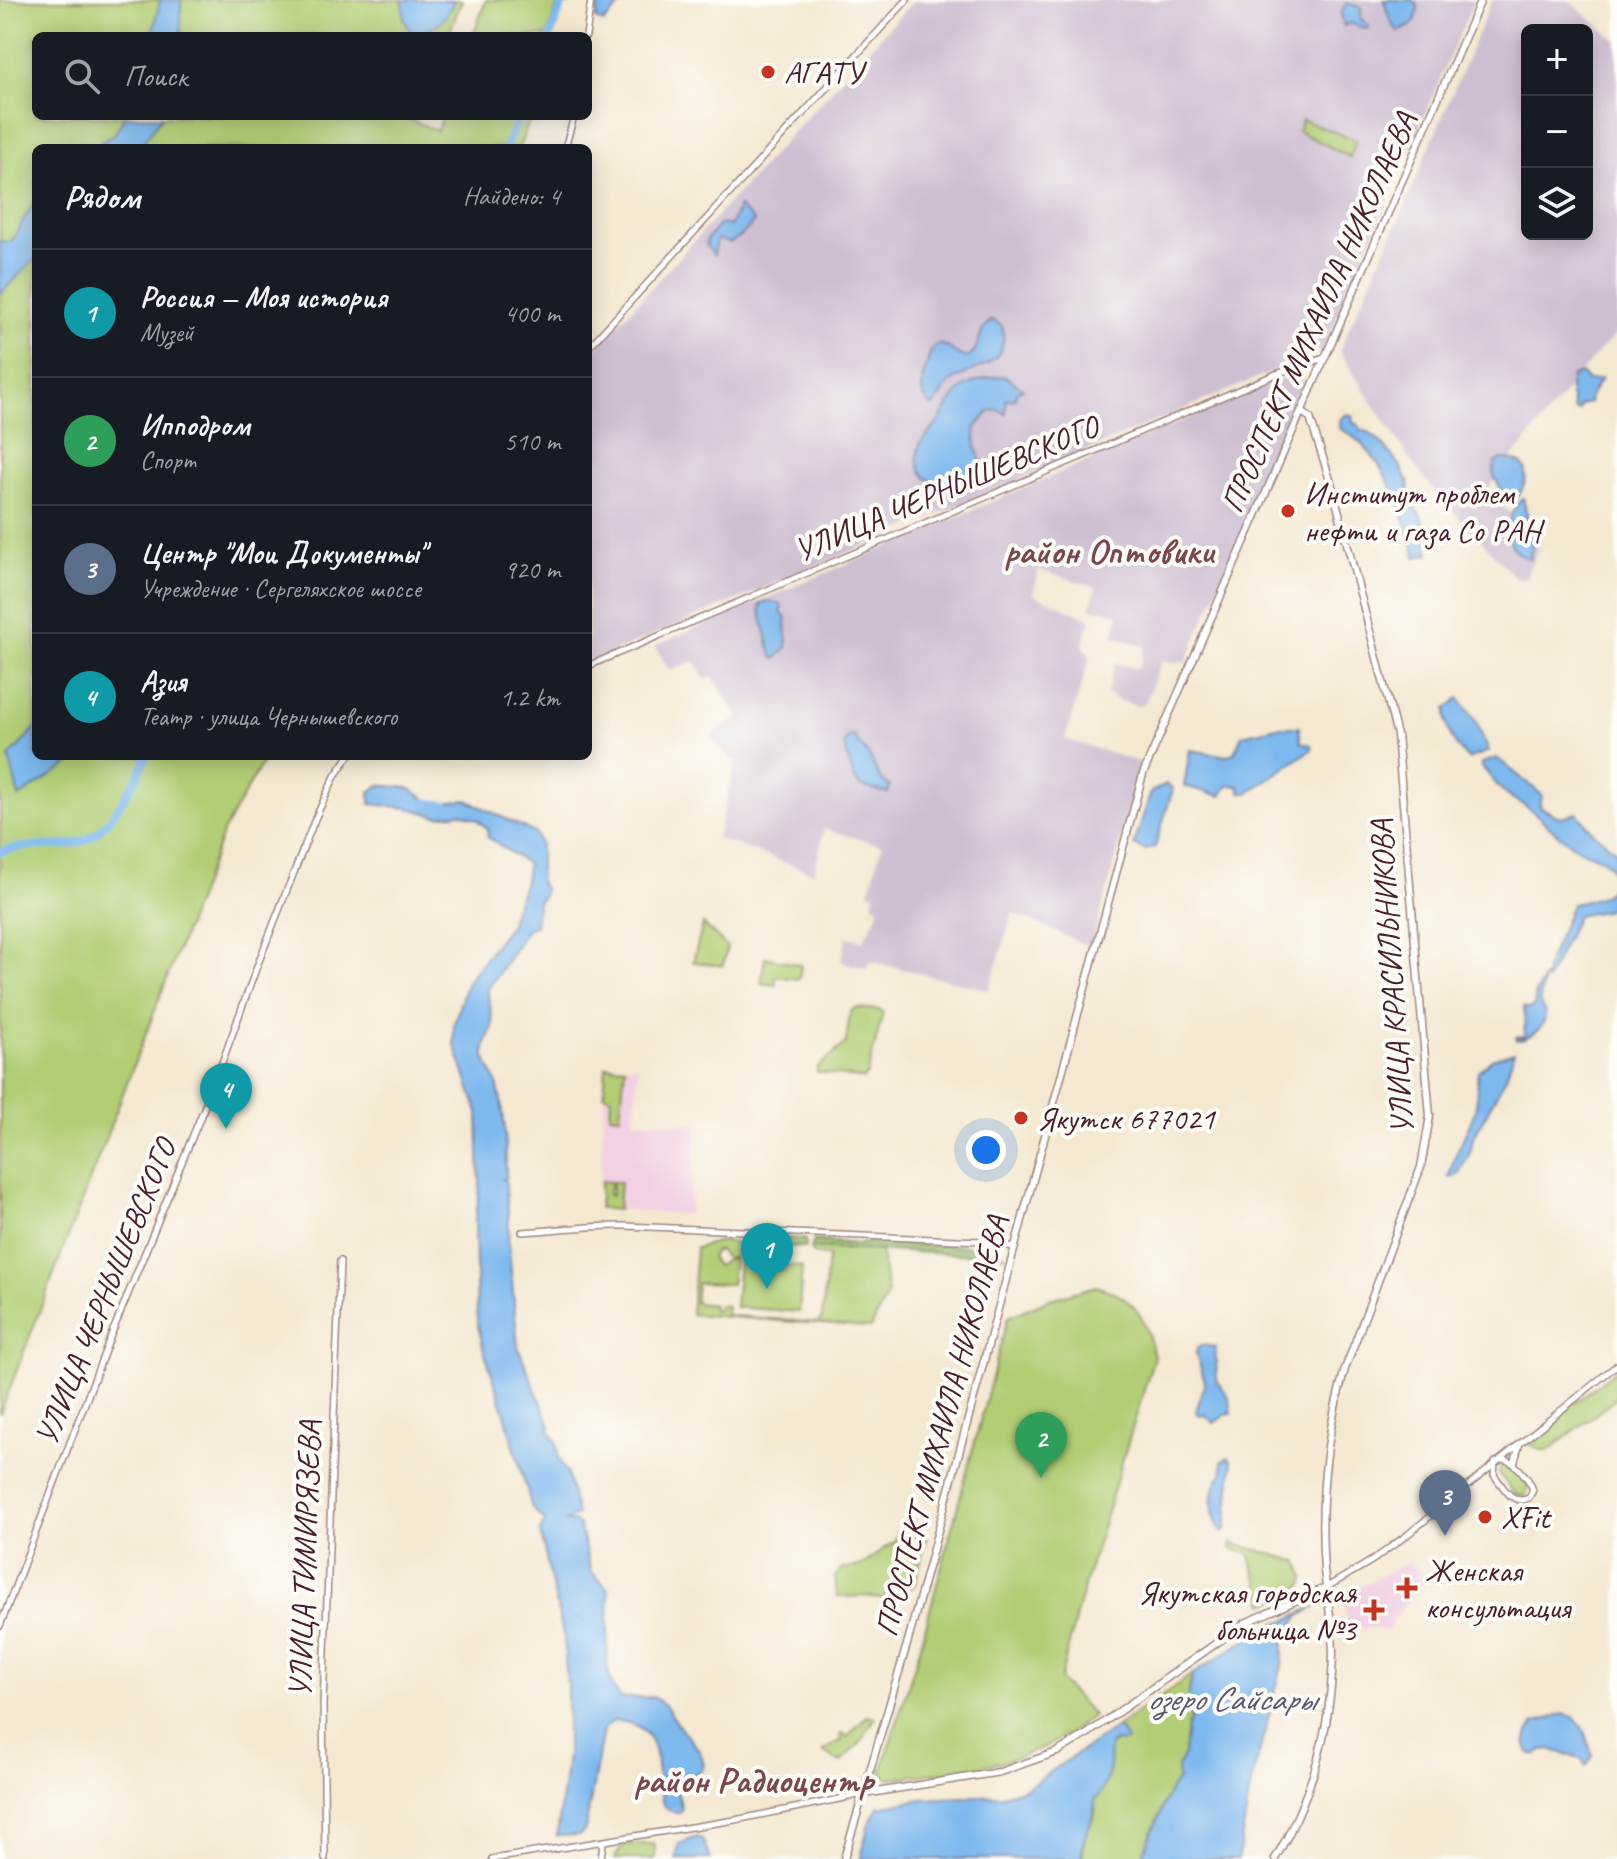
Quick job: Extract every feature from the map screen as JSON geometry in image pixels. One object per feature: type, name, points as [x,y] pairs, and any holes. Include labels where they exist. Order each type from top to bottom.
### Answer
[{"type":"main road","points":[[587,32],[591,0]]},
{"type":"main road","points":[[592,344],[907,0]]},
{"type":"main road","name":"ПРОСПЕКТ МИХАИЛА НИКОЛАЕВА","points":[[844,1859],[908,1641],[1143,774],[1481,0]]},
{"type":"main road","points":[[566,144],[573,120]]},
{"type":"main road","name":"УЛИЦА ЧЕРНЫШЕВСКОГО","points":[[592,664],[1250,385],[1324,358]]},
{"type":"main road","name":"УЛИЦА КРАСИЛЬНИКОВА","points":[[1275,1859],[1308,1790],[1324,1734],[1332,1682],[1333,1652],[1322,1527],[1324,1483],[1339,1391],[1421,1167],[1429,1135],[1430,1108],[1397,735],[1332,486],[1310,418],[1301,411]]},
{"type":"main road","name":"УЛИЦА ЧЕРНЫШЕВСКОГО","points":[[0,1626],[315,819],[345,760]]},
{"type":"main road","points":[[522,1232],[597,1225],[981,1241],[1014,1247]]},
{"type":"main road","name":"УЛИЦА ТИМИРЯЗЕВА","points":[[325,1859],[323,1704],[340,1261]]},
{"type":"main road","points":[[492,1859],[735,1820],[864,1794],[1000,1772],[1057,1752],[1245,1623],[1327,1587],[1373,1560],[1617,1365]]},
{"type":"main road","points":[[1514,1464],[1520,1442]]},
{"type":"main road","points":[[1504,1459],[1514,1464],[1531,1485],[1533,1490],[1529,1498],[1521,1502],[1515,1500],[1494,1475],[1495,1462],[1504,1459]]},
{"type":"main road","points":[[1476,1478],[1494,1475]]},
{"type":"main road","points":[[601,1859],[603,1842]]},
{"type":"shaded area","points":[[914,0],[1474,0],[1323,350],[592,661],[592,353]]},
{"type":"shaded area","points":[[1492,0],[1568,0],[1617,41],[1617,333],[1597,353],[1486,491],[1541,541],[1525,579],[1516,578],[1413,464],[1339,351]]},
{"type":"shaded area","points":[[1289,375],[1307,384],[1186,662],[1161,662],[1145,703],[1138,706],[1107,693],[1115,663],[1139,669],[1145,646],[1113,636],[1119,614],[1090,608],[1096,587],[1039,570],[1033,594],[1091,619],[1083,646],[1090,657],[1065,739],[1142,763],[1091,947],[1013,913],[989,990],[870,961],[867,968],[841,962],[847,937],[863,941],[878,913],[879,907],[873,904],[875,894],[869,892],[882,845],[824,829],[814,873],[717,838],[736,760],[729,758],[710,735],[739,717],[714,679],[705,680],[695,661],[669,670],[655,646]]},
{"type":"shaded area","points":[[606,1064],[638,1067],[634,1121],[697,1125],[689,1214],[599,1208]]},
{"type":"shaded area","name":"Якутская городская больница №3","points":[[1410,1560],[1417,1571],[1426,1575],[1387,1631],[1347,1628],[1345,1595]]},
{"type":"green space","points":[[0,0],[462,0],[450,32],[32,32],[32,120],[411,120],[437,131],[441,120],[530,120],[520,144],[32,144],[32,760],[264,760],[223,832],[0,1414]]},
{"type":"green space","points":[[486,0],[571,0],[572,3],[557,7],[548,32],[474,32]]},
{"type":"green space","points":[[1302,120],[1356,140],[1350,157],[1298,131]]},
{"type":"green space","points":[[703,924],[727,947],[723,966],[693,962]]},
{"type":"green space","points":[[765,957],[801,965],[799,979],[776,976],[775,985],[761,983]]},
{"type":"green space","points":[[855,1008],[881,1010],[883,1013],[867,1075],[863,1079],[817,1072],[817,1068],[846,1043],[850,1012]]},
{"type":"green space","points":[[606,1066],[625,1067],[620,1116],[610,1115],[611,1096],[604,1095]]},
{"type":"green space","points":[[601,1181],[611,1182],[608,1195],[612,1196],[612,1182],[620,1182],[618,1210],[599,1208]]},
{"type":"green space","points":[[740,1236],[805,1239],[806,1248],[739,1242]]},
{"type":"green space","points":[[814,1240],[988,1247],[1000,1250],[1005,1256],[811,1248]]},
{"type":"green space","points":[[720,1241],[736,1243],[734,1258],[726,1258],[719,1250],[711,1257],[718,1266],[726,1259],[734,1260],[731,1284],[697,1283],[695,1303],[713,1305],[713,1311],[717,1310],[718,1305],[727,1306],[726,1315],[817,1323],[822,1318],[828,1256],[812,1254],[811,1248],[880,1250],[888,1293],[871,1328],[691,1314],[696,1248]]},
{"type":"green space","points":[[739,1261],[756,1263],[756,1268],[785,1270],[786,1265],[802,1267],[799,1312],[735,1307]]},
{"type":"green space","points":[[1096,1286],[1121,1297],[1137,1311],[1143,1320],[1154,1357],[1080,1600],[1060,1680],[1093,1715],[1047,1746],[1022,1756],[970,1769],[889,1779],[881,1773],[920,1648],[1008,1317],[1050,1299]]},
{"type":"green space","points":[[1617,1369],[1617,1398],[1549,1450],[1541,1450],[1526,1442]]},
{"type":"green space","points":[[1506,1463],[1528,1486],[1526,1496],[1516,1495],[1499,1474],[1499,1467]]},
{"type":"green space","points":[[898,1531],[914,1531],[926,1538],[915,1584],[908,1590],[887,1590],[885,1599],[837,1597],[835,1577],[842,1568],[865,1563],[895,1542]]},
{"type":"green space","points":[[1232,1543],[1299,1562],[1305,1578],[1303,1585],[1292,1594],[1265,1604],[1249,1554],[1231,1548]]},
{"type":"green space","points":[[1193,1674],[1188,1703],[1191,1718],[1176,1784],[1170,1789],[1141,1859],[1082,1859],[1085,1835],[1095,1813],[1095,1799],[1106,1780],[1110,1745],[1118,1740],[1121,1730],[1114,1729]]},
{"type":"green space","points":[[867,1716],[876,1717],[859,1744],[840,1763],[823,1751],[842,1740],[840,1735],[843,1733],[847,1737]]},
{"type":"green space","points":[[624,1844],[655,1844],[655,1859],[614,1859]]},
{"type":"water","points":[[160,0],[181,0],[181,32],[153,32]]},
{"type":"water","points":[[403,0],[454,0],[438,24],[426,31],[410,32],[404,19]]},
{"type":"water","points":[[599,0],[626,0],[603,23],[596,19]]},
{"type":"water","points":[[1384,0],[1412,0],[1418,6],[1413,23],[1398,32],[1390,20]]},
{"type":"water","points":[[1346,3],[1361,7],[1361,19],[1369,26],[1367,29],[1350,23],[1344,26],[1341,14]]},
{"type":"water","points":[[123,120],[159,120],[142,144],[99,144],[113,136]]},
{"type":"water","points":[[1386,166],[1393,170],[1385,194],[1378,200],[1368,199],[1382,169]]},
{"type":"water","points":[[32,206],[32,262],[0,294],[0,241],[11,242]]},
{"type":"water","points":[[739,207],[754,221],[730,243],[717,239],[714,255],[706,245],[707,239],[720,224],[730,226]]},
{"type":"water","points":[[993,320],[1002,326],[1003,339],[996,357],[952,381],[933,407],[925,398],[922,383],[933,348],[943,345],[960,356],[968,357],[976,348],[984,328]]},
{"type":"water","points":[[1581,373],[1588,381],[1601,379],[1589,403],[1574,410],[1570,389],[1572,376]]},
{"type":"water","points":[[1007,377],[1023,389],[1016,392],[1015,399],[1006,400],[1006,414],[998,410],[989,412],[976,427],[976,447],[986,477],[977,483],[953,487],[931,481],[918,464],[921,442],[962,389],[977,381]]},
{"type":"water","points":[[1352,415],[1353,423],[1358,424],[1360,429],[1382,444],[1401,467],[1409,482],[1411,504],[1423,522],[1429,554],[1416,557],[1398,502],[1380,466],[1354,438],[1339,428],[1341,418]]},
{"type":"water","points":[[1501,459],[1518,462],[1525,469],[1525,481],[1518,497],[1504,495],[1493,474],[1495,463]]},
{"type":"water","points":[[1523,498],[1533,540],[1530,559],[1514,549],[1508,532],[1512,513]]},
{"type":"water","points":[[768,601],[781,604],[782,614],[786,618],[787,647],[776,659],[772,656],[760,610],[761,604]]},
{"type":"water","points":[[1459,698],[1475,720],[1489,751],[1468,759],[1454,742],[1447,724],[1446,709]]},
{"type":"water","points":[[1277,727],[1299,727],[1301,742],[1311,745],[1312,749],[1248,793],[1241,793],[1239,786],[1228,785],[1221,796],[1184,786],[1190,750],[1227,756],[1234,753],[1242,735]]},
{"type":"water","points":[[32,731],[32,760],[75,760],[19,797],[9,757]]},
{"type":"water","points":[[855,736],[880,778],[890,786],[888,793],[860,786],[853,776],[844,744],[848,737]]},
{"type":"water","points":[[1497,758],[1542,795],[1540,807],[1559,817],[1577,813],[1593,832],[1617,852],[1617,898],[1608,910],[1577,916],[1546,982],[1546,968],[1572,904],[1606,893],[1614,883],[1614,875],[1605,861],[1569,843],[1533,812],[1502,791],[1481,766]]},
{"type":"water","points":[[1166,784],[1173,789],[1155,847],[1145,850],[1134,845],[1151,792]]},
{"type":"water","points":[[379,785],[409,788],[433,804],[467,800],[535,833],[540,844],[543,897],[538,901],[535,926],[528,928],[488,989],[492,1026],[485,1052],[497,1084],[504,1119],[506,1178],[503,1179],[506,1183],[518,1347],[551,1427],[549,1429],[556,1441],[559,1459],[567,1472],[577,1515],[565,1522],[579,1525],[591,1572],[609,1589],[607,1665],[612,1686],[621,1698],[654,1697],[666,1706],[700,1751],[704,1765],[677,1791],[682,1809],[678,1813],[668,1810],[663,1804],[654,1749],[649,1738],[630,1723],[613,1721],[603,1730],[585,1830],[580,1835],[557,1836],[567,1756],[564,1638],[540,1532],[545,1521],[532,1508],[477,1321],[475,1222],[480,1187],[478,1112],[454,1042],[454,1024],[467,982],[510,924],[527,864],[488,837],[487,828],[477,819],[462,813],[437,816],[409,808],[371,804],[370,792]]},
{"type":"water","points":[[1544,976],[1540,1003],[1545,1013],[1542,1025],[1525,1038],[1516,1040],[1516,1037],[1525,1036],[1524,1007],[1529,1009],[1534,1006]]},
{"type":"water","points":[[1514,1052],[1506,1077],[1473,1138],[1470,1153],[1457,1176],[1449,1178],[1475,1110],[1478,1071],[1492,1059]]},
{"type":"water","points":[[1203,1345],[1215,1347],[1217,1381],[1229,1398],[1232,1414],[1214,1423],[1204,1414],[1196,1412],[1205,1382],[1196,1353],[1197,1348]]},
{"type":"water","points":[[1228,1457],[1232,1467],[1226,1530],[1223,1532],[1215,1519],[1212,1502],[1215,1486],[1223,1473],[1222,1462]]},
{"type":"water","name":"озеро Сайсары","points":[[1318,1605],[1299,1617],[1284,1641],[1282,1666],[1251,1783],[1238,1859],[1141,1859],[1170,1789],[1178,1780],[1177,1767],[1184,1755],[1191,1718],[1188,1696],[1193,1674],[1267,1626]]},
{"type":"water","points":[[1563,1714],[1574,1717],[1583,1729],[1593,1756],[1586,1767],[1581,1759],[1549,1749],[1531,1755],[1526,1747],[1526,1739],[1534,1723]]},
{"type":"water","name":"озеро Сайсары","points":[[1114,1729],[1121,1730],[1127,1740],[1114,1741],[1110,1745],[1109,1773],[1102,1792],[1095,1799],[1083,1843],[1082,1859],[861,1859],[868,1826],[878,1807],[923,1799],[1002,1795],[1026,1788]]},
{"type":"water","points":[[697,1837],[702,1839],[711,1859],[676,1859],[679,1844]]},
{"type":"waterway","points":[[552,32],[564,0]]},
{"type":"waterway","points":[[507,144],[517,120]]},
{"type":"waterway","points":[[0,852],[21,847],[68,845],[94,834],[123,800],[144,760]]},
{"type":"waterway","points":[[426,801],[448,804]]},
{"type":"place","name":"АГАТУ","points":[[768,72]]},
{"type":"place","name":"Институт проблем нефти и газа Со РАН","points":[[1288,511]]},
{"type":"place","name":"Якутск 677021","points":[[1021,1118]]},
{"type":"place","name":"Азия","points":[[226,1129]]},
{"type":"place","name":"Россия — Моя история","points":[[767,1289]]},
{"type":"place","name":"Ипподром","points":[[1041,1478]]},
{"type":"place","name":"XFit","points":[[1485,1517]]},
{"type":"place","name":"Центр \"Мои Документы\"","points":[[1445,1536]]},
{"type":"place","name":"Женская консультация","points":[[1407,1588]]},
{"type":"place","name":"Якутская городская больница №3","points":[[1374,1610]]},
{"type":"district","name":"район Оптовики","points":[[1109,550]]},
{"type":"district","name":"район Радиоцентр","points":[[754,1779]]}]
